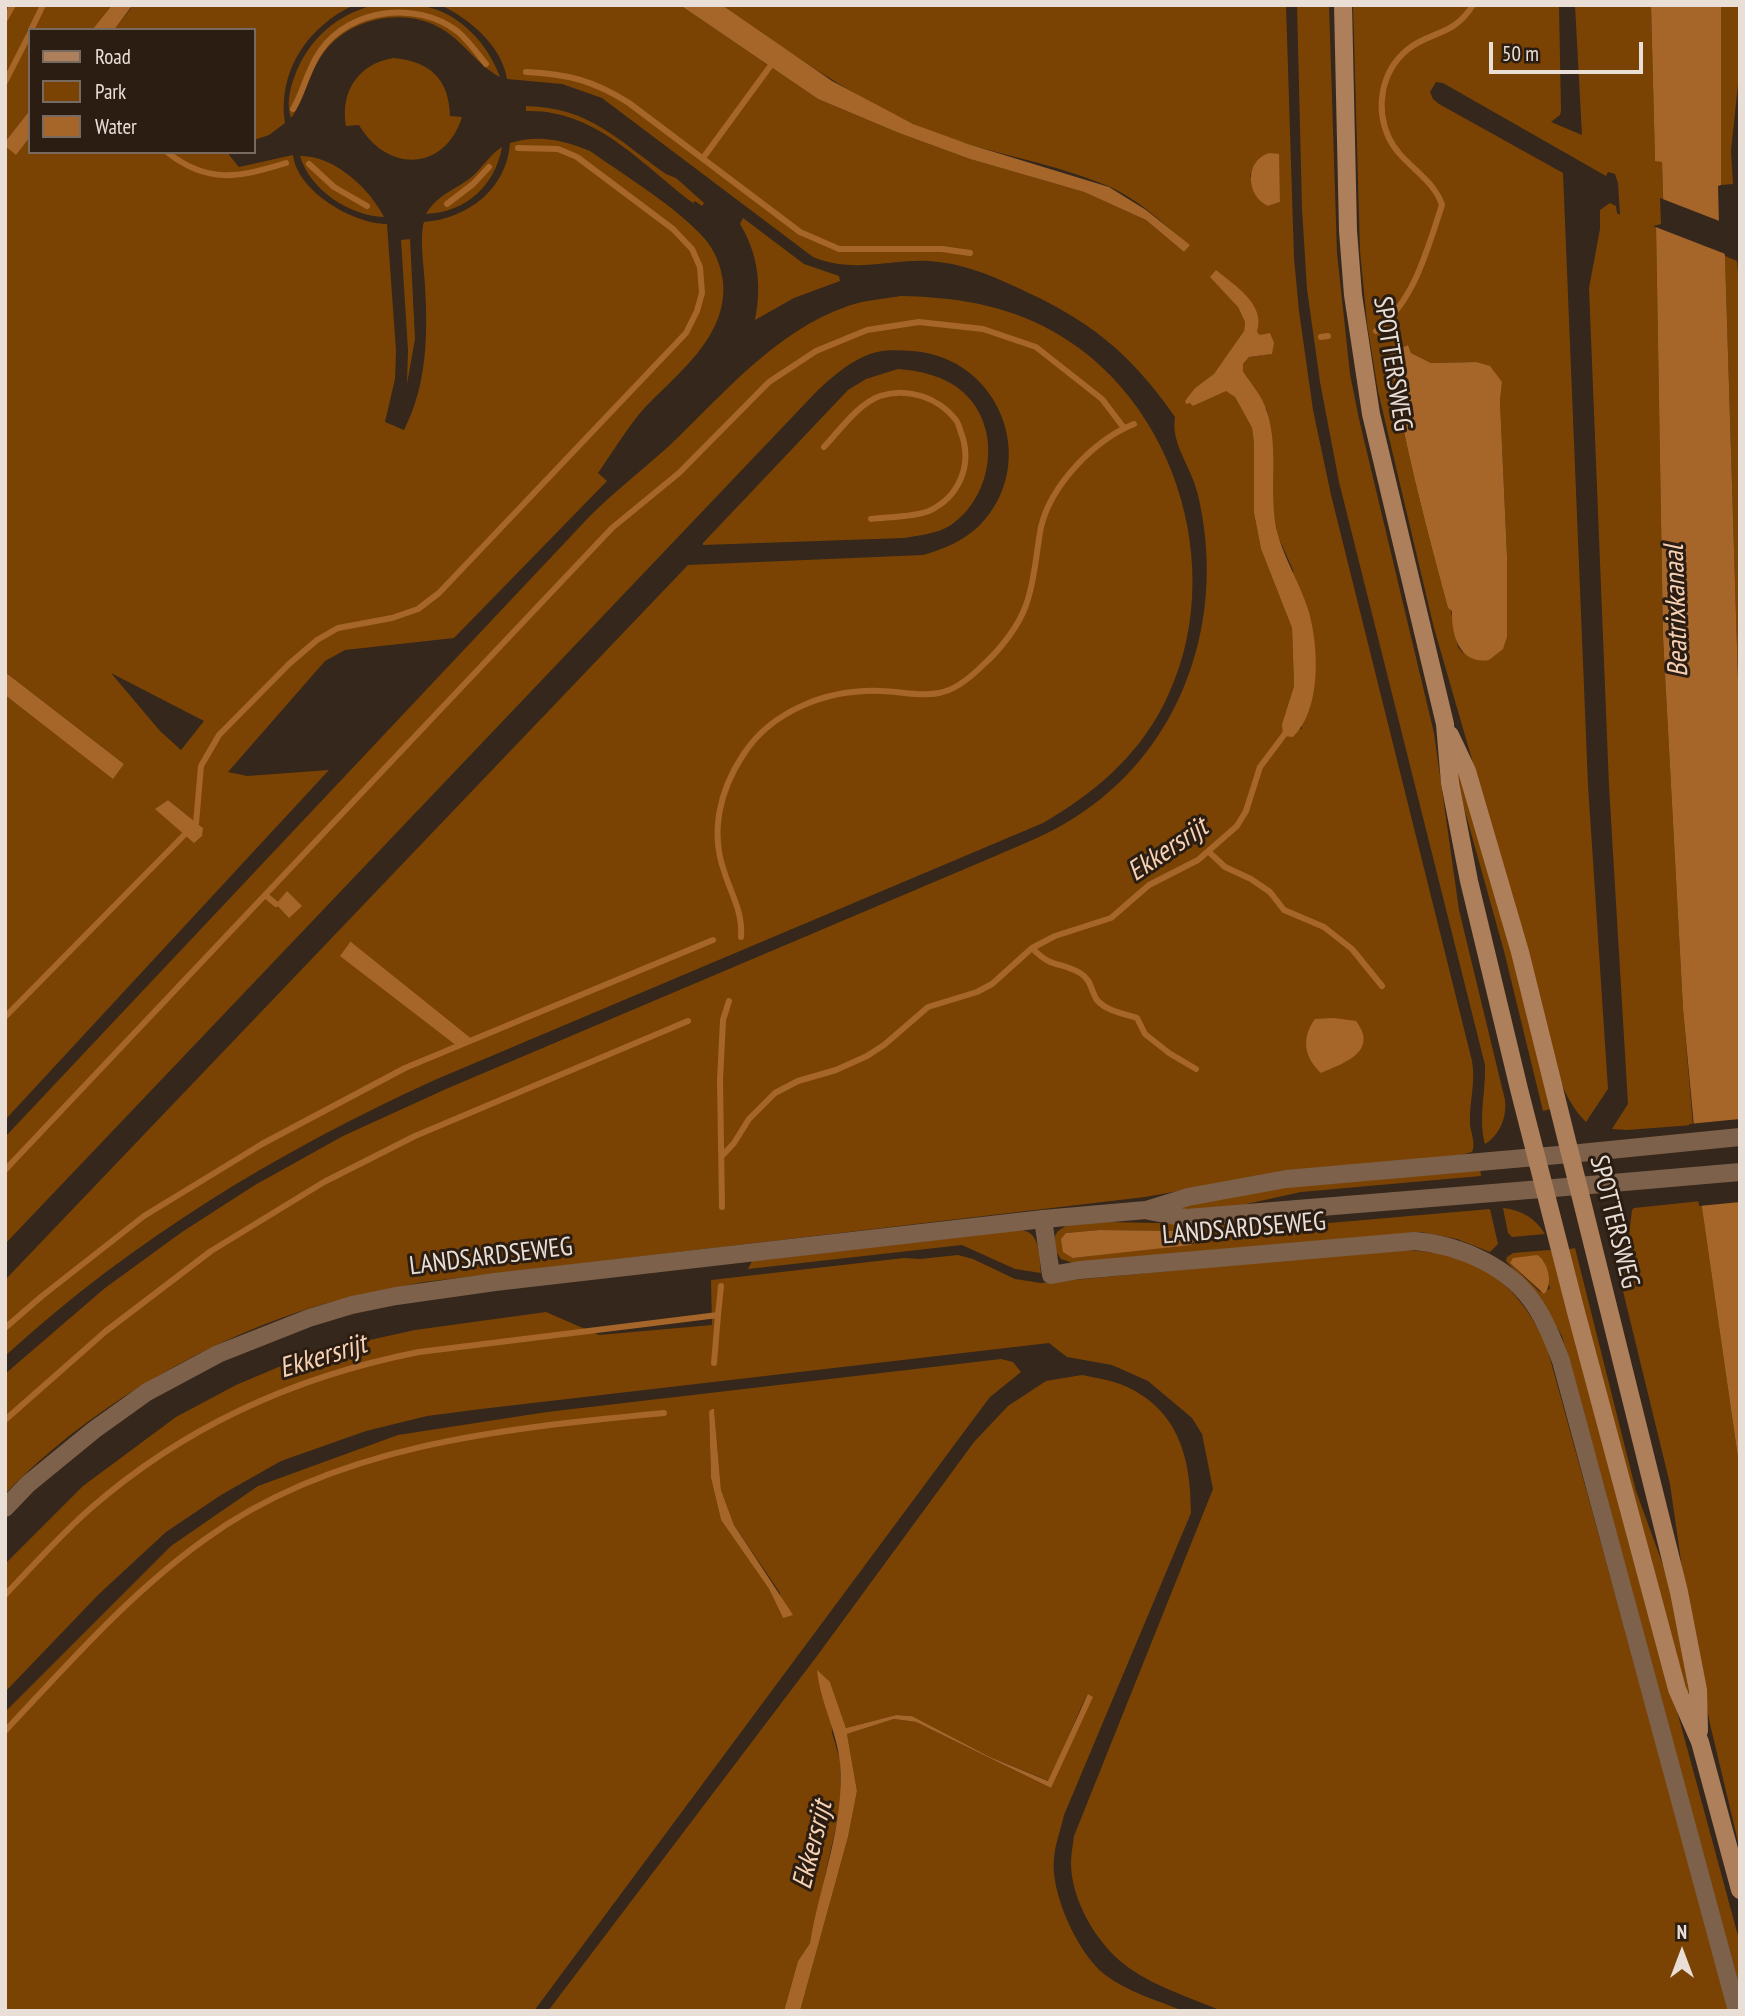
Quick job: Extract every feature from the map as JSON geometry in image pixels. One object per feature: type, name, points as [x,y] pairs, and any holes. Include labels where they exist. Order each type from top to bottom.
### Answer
[{"type":"main road","name":"SPOTTERSWEG","points":[[1343,5],[1348,230],[1362,363],[1383,466],[1445,724],[1450,783],[1469,881],[1537,1157],[1677,1689],[1700,1742],[1740,1889]]},
{"type":"main road","name":"SPOTTERSWEG","points":[[1445,724],[1468,771],[1520,952],[1679,1592],[1698,1690],[1700,1742]]},
{"type":"street","name":"LANDSARDSEWEG","points":[[5,1508],[28,1484],[75,1445],[147,1392],[218,1354],[309,1318],[352,1305],[495,1282],[1042,1219],[1146,1210],[1188,1197],[1286,1179],[1740,1138]]},
{"type":"street","name":"LANDSARDSEWEG","points":[[1146,1210],[1187,1218],[1740,1172]]},
{"type":"street","name":"LANDSARDSEWEG","points":[[1042,1219],[1051,1275],[1080,1270],[1399,1241],[1428,1242],[1454,1248],[1493,1267],[1519,1286],[1535,1304],[1561,1361],[1737,2011]]},
{"type":"green space","points":[[5,5],[112,5],[94,28],[28,28],[28,113],[5,142]]},
{"type":"green space","points":[[128,5],[354,5],[323,25],[299,53],[286,86],[285,123],[269,135],[256,139],[256,28],[116,28],[131,8]]},
{"type":"green space","points":[[374,5],[417,5],[449,15],[480,42],[500,77],[458,41],[428,22],[396,17],[380,19],[349,30],[325,51],[291,118],[289,102],[292,85],[308,50],[336,22]]},
{"type":"green space","points":[[440,5],[680,5],[818,99],[970,159],[1084,192],[1146,220],[1184,252],[1189,245],[1150,212],[1119,191],[1084,177],[959,141],[911,123],[837,83],[722,5],[1286,5],[1294,258],[1313,410],[1331,495],[1472,1061],[1470,1124],[1473,1149],[1472,1152],[1457,1156],[1286,1172],[1145,1197],[424,1282],[347,1298],[260,1326],[181,1363],[142,1385],[70,1436],[5,1494],[5,1374],[105,1288],[182,1232],[255,1185],[343,1136],[446,1089],[1024,844],[1064,824],[1109,792],[1138,762],[1163,729],[1182,692],[1196,653],[1204,612],[1207,570],[1204,528],[1196,487],[1177,442],[1175,417],[1141,373],[1106,340],[1042,299],[963,267],[929,261],[843,265],[813,257],[602,98],[562,84],[507,79],[499,55],[482,34]],"holes":[[[1256,162],[1280,202],[1268,206],[1250,176]],[[1238,307],[1271,354],[1249,357],[1243,364],[1243,371],[1267,410],[1272,505],[1278,536],[1293,570],[1302,729],[1282,724],[1294,686],[1292,628],[1261,549],[1254,513],[1252,428],[1235,397],[1226,390],[1193,406],[1189,399],[1195,388],[1215,374],[1244,331],[1245,322]]]},
{"type":"green space","points":[[1297,5],[1329,5],[1337,253],[1350,374],[1434,733],[1459,910],[1505,1100],[1501,1125],[1495,1136],[1485,1144],[1482,1115],[1485,1065],[1339,482],[1320,382],[1307,289],[1302,209]]},
{"type":"green space","points":[[1353,5],[1559,5],[1561,111],[1551,122],[1582,135],[1575,5],[1651,5],[1655,161],[1662,161],[1664,227],[1656,228],[1663,637],[1683,1009],[1693,1125],[1612,1129],[1628,1104],[1609,786],[1589,288],[1600,229],[1600,210],[1610,203],[1616,206],[1620,215],[1615,174],[1608,172],[1606,176],[1443,83],[1436,82],[1430,92],[1439,104],[1563,173],[1588,785],[1608,1089],[1586,1122],[1568,1097],[1555,1067],[1507,881],[1434,628],[1378,391],[1367,323],[1360,251]],"holes":[[[1408,345],[1411,353],[1431,363],[1476,362],[1502,382],[1500,401],[1507,556],[1463,653],[1458,647],[1452,611],[1448,608],[1423,513],[1389,353]]]},
{"type":"green space","points":[[1721,5],[1740,5],[1740,65],[1731,151],[1733,184],[1721,185]]},
{"type":"green space","points":[[393,58],[417,63],[435,74],[446,91],[450,116],[462,117],[454,135],[443,148],[429,156],[415,160],[399,158],[385,152],[371,141],[359,125],[346,126],[346,102],[354,82],[370,66]]},
{"type":"green space","points":[[526,106],[549,108],[586,119],[666,174],[676,178],[704,203],[702,206],[695,201],[693,203],[636,156],[596,129],[551,113],[526,111]]},
{"type":"green space","points":[[28,139],[28,154],[230,154],[239,167],[293,155],[305,181],[329,203],[359,218],[387,224],[396,351],[395,379],[385,422],[404,430],[422,378],[426,341],[422,240],[424,222],[455,215],[482,199],[501,174],[510,143],[531,139],[551,140],[590,151],[650,192],[693,227],[714,253],[723,282],[717,321],[708,338],[697,354],[641,412],[624,434],[598,473],[607,481],[454,638],[345,650],[325,661],[228,772],[247,776],[329,770],[5,1120],[5,695],[113,778],[124,764],[5,672],[5,146],[16,154]],"holes":[[[111,673],[204,721],[181,750],[160,731]],[[168,800],[203,828],[156,809]]]},
{"type":"green space","points":[[502,147],[493,174],[476,194],[454,208],[426,214],[436,201],[468,180]]},
{"type":"green space","points":[[300,156],[313,157],[338,167],[360,185],[384,217],[358,212],[333,199],[313,180]]},
{"type":"green space","points":[[743,218],[804,264],[839,276],[840,281],[794,298],[755,320],[757,270],[751,247],[740,224]]},
{"type":"green space","points":[[410,239],[415,339],[407,384],[408,350],[401,240]]},
{"type":"green space","points":[[1725,256],[1737,261],[1740,294],[1740,745]]},
{"type":"green space","points":[[901,296],[967,302],[1030,320],[1080,349],[1121,387],[1154,433],[1177,485],[1190,541],[1192,597],[1184,653],[1163,706],[1140,742],[1096,787],[1043,823],[437,1079],[321,1136],[210,1200],[157,1236],[104,1273],[5,1356],[5,1280],[688,565],[923,555],[953,544],[979,526],[998,501],[1007,473],[1009,445],[1002,418],[989,393],[969,372],[943,358],[912,351],[876,352],[858,359],[840,371],[818,390],[5,1244],[5,1137],[589,517],[773,348],[821,317],[848,306]]},
{"type":"green space","points":[[898,369],[926,373],[952,384],[967,396],[978,411],[985,427],[988,464],[976,498],[965,513],[940,530],[904,538],[703,545],[848,390],[866,379]]},
{"type":"green space","points":[[1462,772],[1504,917],[1551,1109],[1543,1111],[1504,951],[1455,774]]},
{"type":"green space","points":[[1480,1168],[1481,1176],[1301,1192],[1219,1210],[1184,1211],[1183,1203],[1290,1185]]},
{"type":"green space","points":[[1701,1201],[1740,1472],[1740,1850],[1710,1724],[1684,1582],[1670,1484],[1611,1242],[1621,1240],[1629,1234],[1634,1208]]},
{"type":"green space","points":[[1503,1208],[1527,1216],[1537,1223],[1545,1234],[1512,1237],[1508,1233]]},
{"type":"green space","points":[[1490,1209],[1498,1244],[1490,1252],[1457,1239],[1421,1232],[1073,1263],[1061,1259],[1055,1250],[1055,1236],[1067,1225],[1108,1222],[1295,1226]],"holes":[[[1099,1230],[1195,1233],[1194,1244],[1073,1258],[1066,1233]]]},
{"type":"green space","points":[[1021,1230],[1028,1232],[1036,1240],[1041,1273],[1015,1269],[962,1245],[748,1269],[752,1261]]},
{"type":"green space","points":[[1575,1248],[1636,1491],[1667,1576],[1691,1692],[1685,1693],[1566,1250]]},
{"type":"green space","points":[[1395,1250],[1446,1255],[1487,1272],[1504,1284],[1519,1301],[1546,1344],[1730,2011],[1222,2011],[1151,1981],[1118,1959],[1097,1935],[1081,1907],[1072,1878],[1074,1836],[1213,1489],[1202,1434],[1192,1418],[1148,1381],[1112,1365],[1067,1357],[1049,1343],[481,1409],[427,1416],[366,1431],[281,1461],[221,1495],[166,1532],[99,1594],[5,1692],[5,1564],[83,1486],[176,1417],[236,1385],[281,1366],[347,1345],[415,1330],[546,1312],[599,1335],[712,1325],[711,1280],[904,1258],[958,1255],[973,1259],[1015,1279],[1041,1283]]},
{"type":"green space","points":[[1552,1251],[1740,1943],[1740,1988],[1562,1336],[1540,1298],[1506,1261],[1513,1253]],"holes":[[[1544,1261],[1550,1289],[1540,1292],[1510,1263]]]},
{"type":"green space","points":[[1001,1359],[1013,1362],[1021,1372],[990,1397],[534,2011],[5,2011],[5,1712],[171,1546],[258,1486],[398,1435],[547,1412]],"holes":[[[714,1410],[721,1490],[734,1525],[780,1593],[783,1618],[769,1589],[721,1520],[711,1478],[709,1411]]]},
{"type":"green space","points":[[1082,1375],[1125,1386],[1158,1408],[1170,1422],[1184,1455],[1191,1513],[1064,1815],[1054,1858],[1056,1887],[1075,1937],[1104,1974],[1132,1991],[1183,2011],[800,2011],[848,1837],[857,1791],[847,1734],[894,1719],[916,1722],[1051,1788],[1087,1694],[1049,1781],[990,1757],[912,1716],[896,1715],[846,1728],[830,1682],[832,1733],[840,1760],[841,1804],[810,1943],[798,1961],[784,2011],[548,2011],[817,1656],[974,1442],[1008,1406],[1046,1381]]},
{"type":"water","points":[[112,5],[131,7],[115,28],[94,28]]},
{"type":"water","points":[[680,5],[722,5],[832,81],[913,124],[968,144],[1109,187],[1146,210],[1190,245],[1184,252],[1146,220],[1084,192],[970,159],[818,99]]},
{"type":"water","name":"Beatrixkanaal","points":[[1651,5],[1721,5],[1721,185],[1718,186],[1719,224],[1725,256],[1740,745],[1740,1472],[1701,1201],[1683,1009],[1663,637],[1656,227],[1664,226],[1662,162],[1655,161]]},
{"type":"water","points":[[28,113],[28,140],[16,155],[5,146],[5,142]]},
{"type":"water","points":[[1269,153],[1279,154],[1280,202],[1268,206],[1255,195],[1251,179],[1255,163]]},
{"type":"water","points":[[1216,270],[1247,296],[1257,313],[1257,332],[1260,335],[1270,333],[1274,343],[1272,354],[1249,357],[1243,364],[1243,371],[1267,412],[1273,442],[1273,504],[1278,535],[1312,624],[1316,658],[1313,694],[1309,710],[1293,737],[1283,736],[1282,724],[1294,686],[1292,628],[1261,549],[1254,513],[1252,428],[1235,397],[1226,391],[1193,406],[1185,401],[1195,388],[1214,374],[1244,331],[1245,322],[1238,307],[1210,277]]},
{"type":"water","points":[[1408,345],[1411,353],[1431,363],[1476,362],[1490,366],[1502,382],[1500,401],[1507,556],[1507,637],[1503,649],[1489,660],[1470,658],[1459,646],[1453,629],[1452,611],[1448,608],[1431,544],[1389,353]]},
{"type":"water","points":[[5,672],[124,764],[113,779],[5,695]]},
{"type":"water","points":[[168,800],[203,828],[202,836],[194,843],[155,809]]},
{"type":"water","points":[[287,891],[302,906],[289,918],[276,904]]},
{"type":"water","points":[[351,941],[473,1040],[457,1046],[340,956]]},
{"type":"water","points":[[1315,1019],[1356,1021],[1364,1040],[1361,1048],[1349,1060],[1321,1073],[1308,1054],[1306,1040]]},
{"type":"water","points":[[1099,1230],[1190,1231],[1195,1233],[1197,1238],[1191,1245],[1073,1258],[1063,1252],[1061,1239],[1066,1233]]},
{"type":"water","points":[[1537,1255],[1544,1262],[1548,1273],[1549,1285],[1544,1294],[1510,1263],[1513,1258]]},
{"type":"water","points":[[712,1409],[721,1490],[734,1525],[793,1615],[783,1618],[769,1589],[721,1520],[711,1478],[709,1411]]},
{"type":"water","points":[[817,1670],[830,1682],[846,1728],[896,1715],[912,1716],[990,1757],[1048,1781],[1088,1694],[1093,1697],[1051,1788],[916,1722],[894,1719],[847,1734],[857,1791],[848,1837],[800,2011],[784,2011],[798,1961],[810,1943],[839,1808],[840,1763]]},
{"type":"pier","points":[[1660,198],[1722,222],[1728,255],[1653,226],[1661,224]]},
{"type":"pier","points":[[1740,1119],[1740,1202],[1699,1206],[1689,1124]]},
{"type":"waterway","points":[[5,19],[13,5]]},
{"type":"waterway","points":[[32,28],[43,5]]},
{"type":"waterway","name":"Ekkersrijt","points":[[1376,331],[1401,305],[1410,289],[1425,256],[1442,205],[1432,186],[1401,156],[1389,138],[1382,115],[1386,80],[1391,69],[1407,50],[1457,23],[1473,5]]},
{"type":"waterway","points":[[293,109],[321,50],[333,36],[366,18],[404,13],[441,21],[457,31],[486,64]]},
{"type":"waterway","points":[[5,82],[28,37]]},
{"type":"waterway","points":[[703,158],[774,61]]},
{"type":"waterway","points":[[526,72],[554,74],[579,80],[616,95],[800,232],[839,249],[942,249],[970,253]]},
{"type":"waterway","points":[[5,1017],[196,823],[201,766],[219,735],[289,664],[317,640],[338,628],[392,618],[418,609],[439,593],[686,333],[702,293],[700,267],[692,249],[673,229],[577,157],[558,149],[518,148]]},
{"type":"waterway","points":[[170,154],[196,170],[211,174],[254,172],[286,163]]},
{"type":"waterway","points":[[309,164],[334,187],[367,206]]},
{"type":"waterway","points":[[447,204],[473,184],[489,167]]},
{"type":"waterway","points":[[5,1170],[612,528],[679,473],[769,382],[816,351],[867,330],[919,322],[983,329],[1036,347],[1102,399],[1124,428]]},
{"type":"waterway","name":"Ekkersrijt","points":[[1321,337],[1328,336]]},
{"type":"waterway","points":[[824,447],[864,405],[880,396],[901,393],[921,396],[940,405],[956,420],[965,447],[964,469],[948,498],[923,513],[871,519]]},
{"type":"waterway","name":"Ekkersrijt","points":[[741,937],[738,911],[720,856],[718,826],[728,782],[755,739],[785,714],[822,699],[861,691],[939,693],[957,686],[973,674],[1002,645],[1023,613],[1029,596],[1041,527],[1054,495],[1064,480],[1090,453],[1119,431],[1134,424]]},
{"type":"waterway","name":"Ekkersrijt","points":[[722,1156],[749,1119],[775,1093],[798,1081],[836,1070],[867,1056],[928,1007],[977,992],[992,984],[1032,948],[1055,936],[1111,918],[1149,885],[1198,860],[1237,826],[1246,811],[1260,767],[1287,731]]},
{"type":"waterway","points":[[1209,852],[1225,867],[1251,879],[1270,892],[1284,910],[1324,927],[1352,949],[1382,986]]},
{"type":"waterway","points":[[265,895],[276,904]]},
{"type":"waterway","points":[[5,1328],[144,1216],[262,1144],[405,1068],[713,940]]},
{"type":"waterway","points":[[1032,948],[1050,962],[1073,969],[1084,976],[1101,1004],[1137,1018],[1145,1034],[1196,1069]]},
{"type":"waterway","name":"Ekkersrijt","points":[[722,1207],[720,1080],[723,1020],[729,1001]]},
{"type":"waterway","points":[[5,1420],[106,1331],[211,1251],[324,1182],[415,1136],[688,1021]]},
{"type":"waterway","name":"Ekkersrijt","points":[[5,1595],[69,1528],[127,1479],[165,1452],[244,1408],[330,1375],[419,1352],[718,1315],[721,1286]]},
{"type":"waterway","name":"Ekkersrijt","points":[[714,1363],[718,1315]]},
{"type":"waterway","points":[[5,1731],[100,1631],[150,1583],[204,1540],[255,1508],[309,1482],[424,1446],[484,1434],[664,1413]]}]
